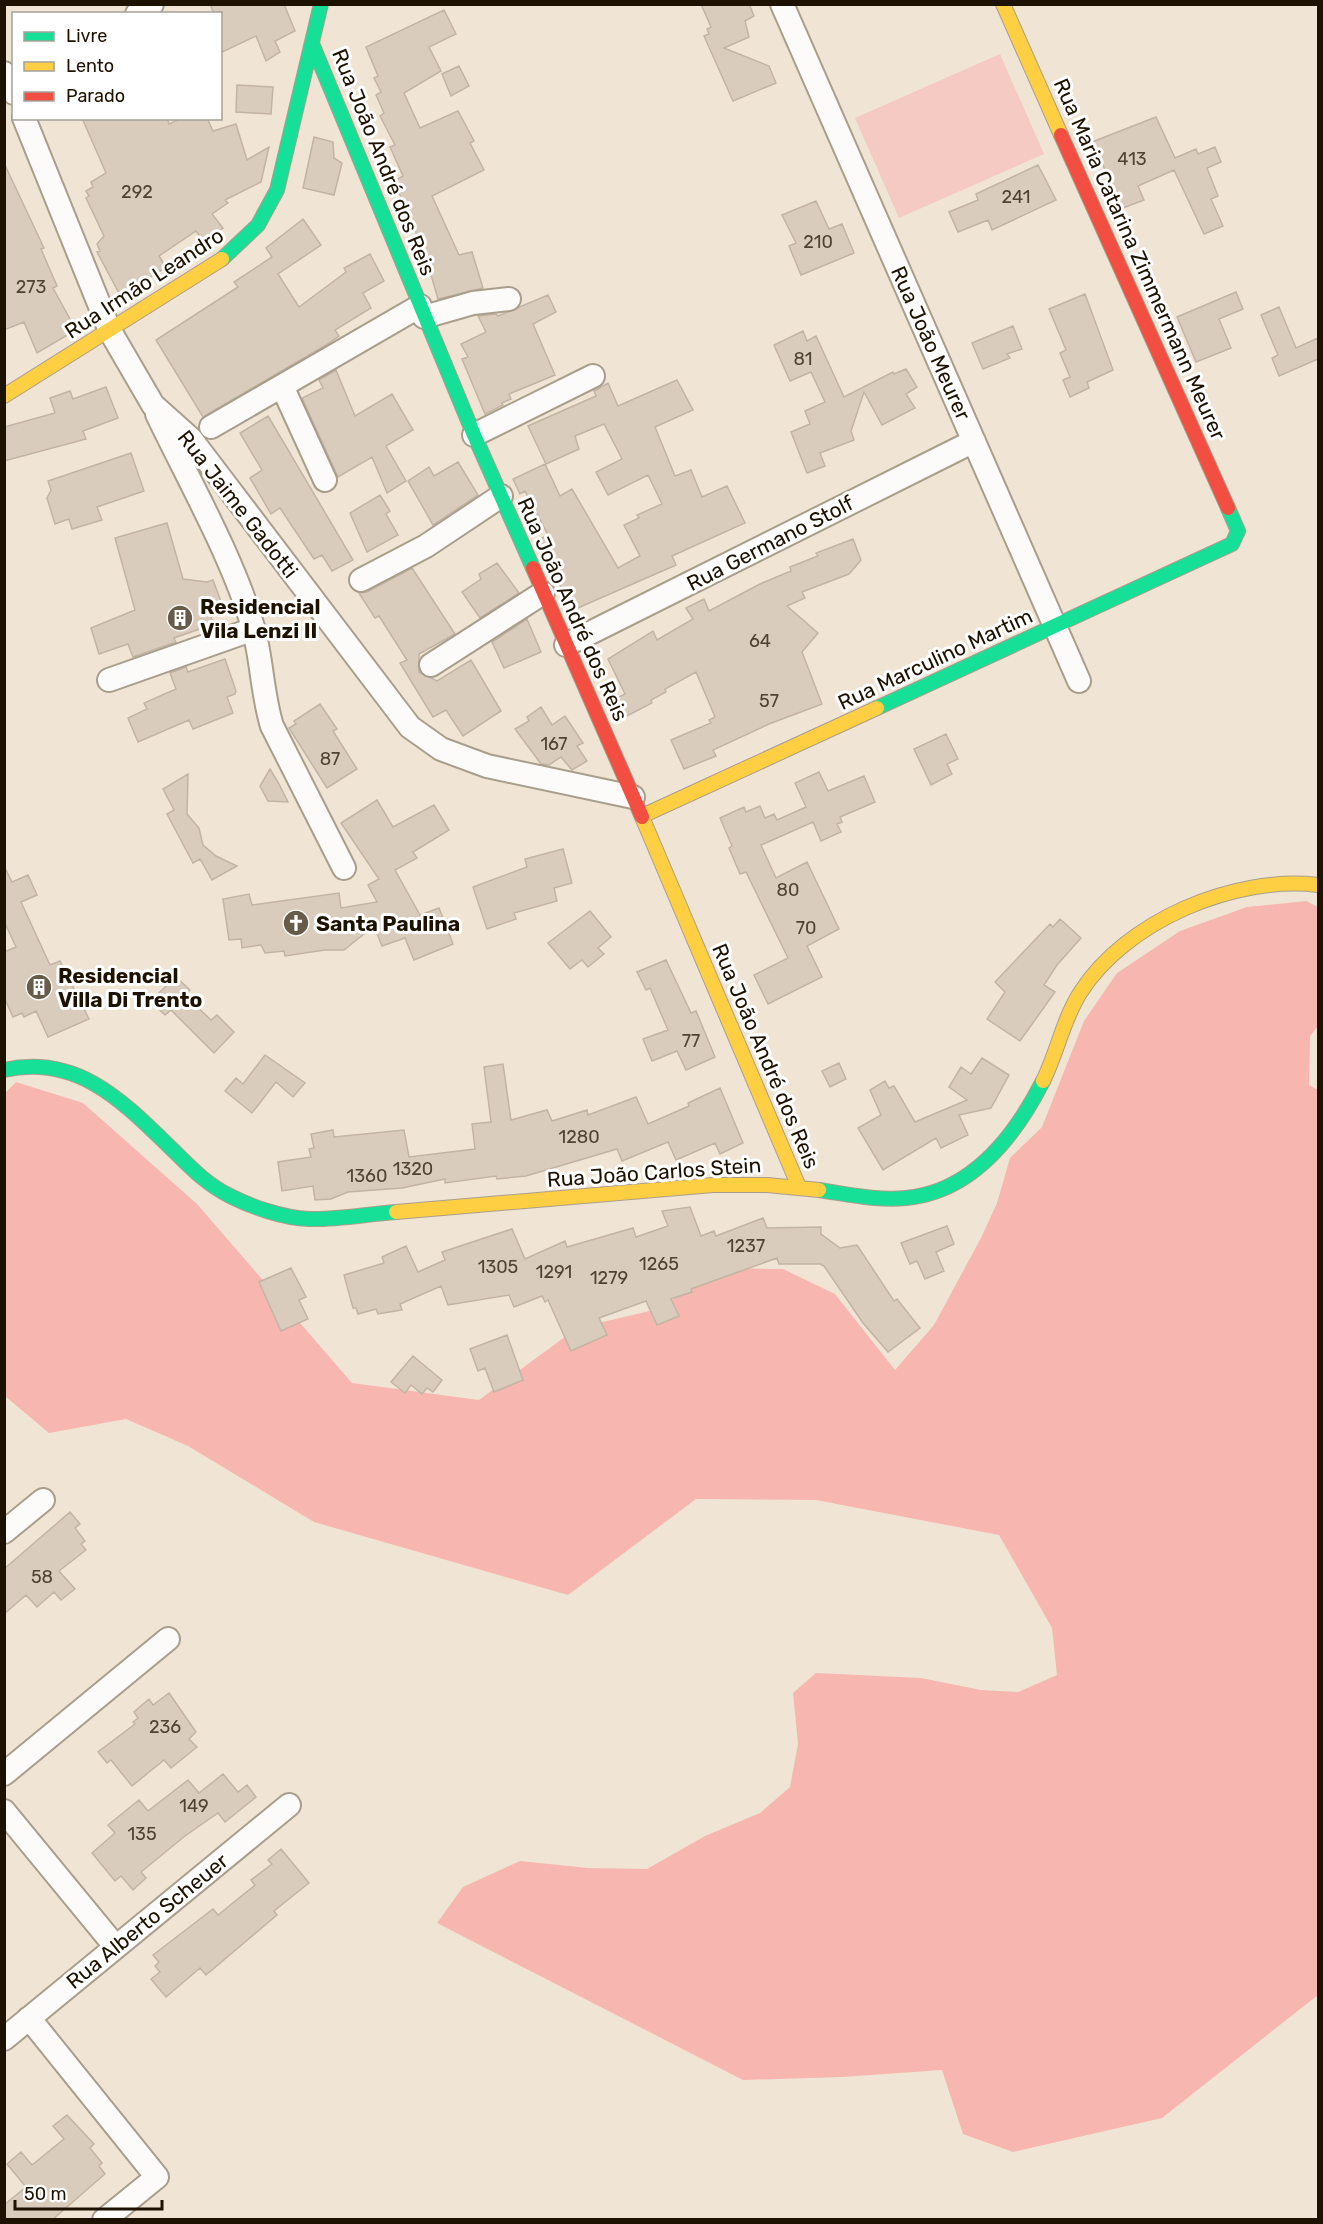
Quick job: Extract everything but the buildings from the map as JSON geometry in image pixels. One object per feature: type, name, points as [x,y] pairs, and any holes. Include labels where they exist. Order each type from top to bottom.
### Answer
[{"type":"street","name":"Rua Irmão Leandro","points":[[4,396],[210,268],[237,248],[257,226],[270,207],[277,189],[313,46],[321,4]]},
{"type":"street","name":"Rua João Meurer","points":[[782,4],[1079,681]]},
{"type":"street","name":"Rua Maria Catarina Zimmermann Meurer","points":[[1004,4],[1238,531]]},
{"type":"street","name":"Rua João André dos Reis","points":[[313,46],[474,435],[638,807],[799,1187]]},
{"type":"street","name":"Rua Jaime Gadotti","points":[[25,120],[110,331],[153,405],[190,439],[410,727],[441,749],[487,766],[638,807]]},
{"type":"street","points":[[211,427],[422,311],[508,299]]},
{"type":"street","points":[[474,435],[593,376]]},
{"type":"street","points":[[282,386],[325,480]]},
{"type":"street","points":[[153,405],[238,585],[254,629],[266,706],[272,726],[344,868]]},
{"type":"street","name":"Rua Germano Stolf","points":[[566,645],[974,441]]},
{"type":"street","points":[[361,580],[426,546],[501,496]]},
{"type":"street","name":"Rua Marculino Martim","points":[[638,807],[1055,628],[1218,552],[1232,544],[1238,531]]},
{"type":"street","points":[[431,664],[543,593]]},
{"type":"street","points":[[110,680],[254,629]]},
{"type":"street","name":"Rua João Carlos Stein","points":[[4,1070],[32,1062],[90,1080],[132,1111],[209,1184],[258,1209],[308,1219],[713,1185],[762,1183],[898,1199],[938,1191],[974,1171],[1008,1140],[1034,1104],[1078,996],[1101,965],[1138,932],[1190,906],[1245,890],[1302,882],[1318,885]]},
{"type":"street","points":[[4,1532],[43,1500]]},
{"type":"street","points":[[4,1774],[168,1639]]},
{"type":"street","name":"Rua Alberto Scheuer","points":[[4,2039],[289,1805]]},
{"type":"street","points":[[4,1811],[115,1946]]},
{"type":"street","points":[[29,2018],[157,2177],[104,2220]]},
{"type":"shaded area","points":[[1000,54],[1044,154],[899,218],[855,118]]},
{"type":"shaded area","points":[[1306,901],[1318,907],[1318,1026],[1310,1036],[1309,1085],[1318,1090],[1318,1995],[1162,2118],[1013,2152],[963,2134],[942,2070],[842,2077],[743,2080],[437,1923],[463,1887],[520,1861],[588,1868],[647,1869],[705,1836],[760,1813],[790,1787],[798,1744],[793,1693],[816,1673],[921,1678],[981,1690],[1018,1692],[1057,1675],[1052,1628],[999,1535],[816,1500],[696,1499],[568,1595],[314,1522],[188,1446],[126,1419],[49,1433],[5,1396],[4,1094],[16,1082],[83,1103],[197,1204],[352,1383],[479,1400],[577,1328],[658,1309],[723,1268],[783,1269],[835,1294],[895,1370],[934,1325],[982,1236],[997,1203],[1010,1158],[1042,1127],[1084,1021],[1117,973],[1180,931],[1247,907]]},
{"type":"traffic: fast","points":[[222,259],[258,225],[277,190],[321,4]]},
{"type":"traffic: fast","points":[[313,46],[474,435],[533,568]]},
{"type":"traffic: fast","points":[[877,708],[1232,544],[1238,531],[1228,508]]},
{"type":"traffic: fast","points":[[4,1070],[31,1067],[56,1069],[79,1076],[100,1087],[139,1117],[208,1182],[222,1192],[258,1208],[289,1217],[309,1219],[396,1212]]},
{"type":"traffic: fast","points":[[819,1190],[862,1197],[895,1199],[930,1194],[951,1185],[971,1173],[1005,1141],[1032,1102],[1043,1081]]},
{"type":"traffic: slow","points":[[1003,4],[1061,135]]},
{"type":"traffic: slow","points":[[4,396],[222,259]]},
{"type":"traffic: slow","points":[[642,816],[877,708]]},
{"type":"traffic: slow","points":[[642,817],[799,1187]]},
{"type":"traffic: slow","points":[[1043,1081],[1074,1003],[1100,967],[1125,944],[1153,925],[1185,908],[1218,896],[1252,888],[1286,884],[1318,885]]},
{"type":"traffic: slow","points":[[396,1212],[713,1185],[767,1185],[819,1190]]},
{"type":"traffic: jam","points":[[1061,135],[1228,508]]},
{"type":"traffic: jam","points":[[533,568],[642,817]]},
{"type":"place","name":"Residencial Vila Lenzi II","points":[[180,618]]},
{"type":"place","name":"Santa Paulina","points":[[296,923]]},
{"type":"place","name":"Residencial Villa Di Trento","points":[[39,987]]}]
